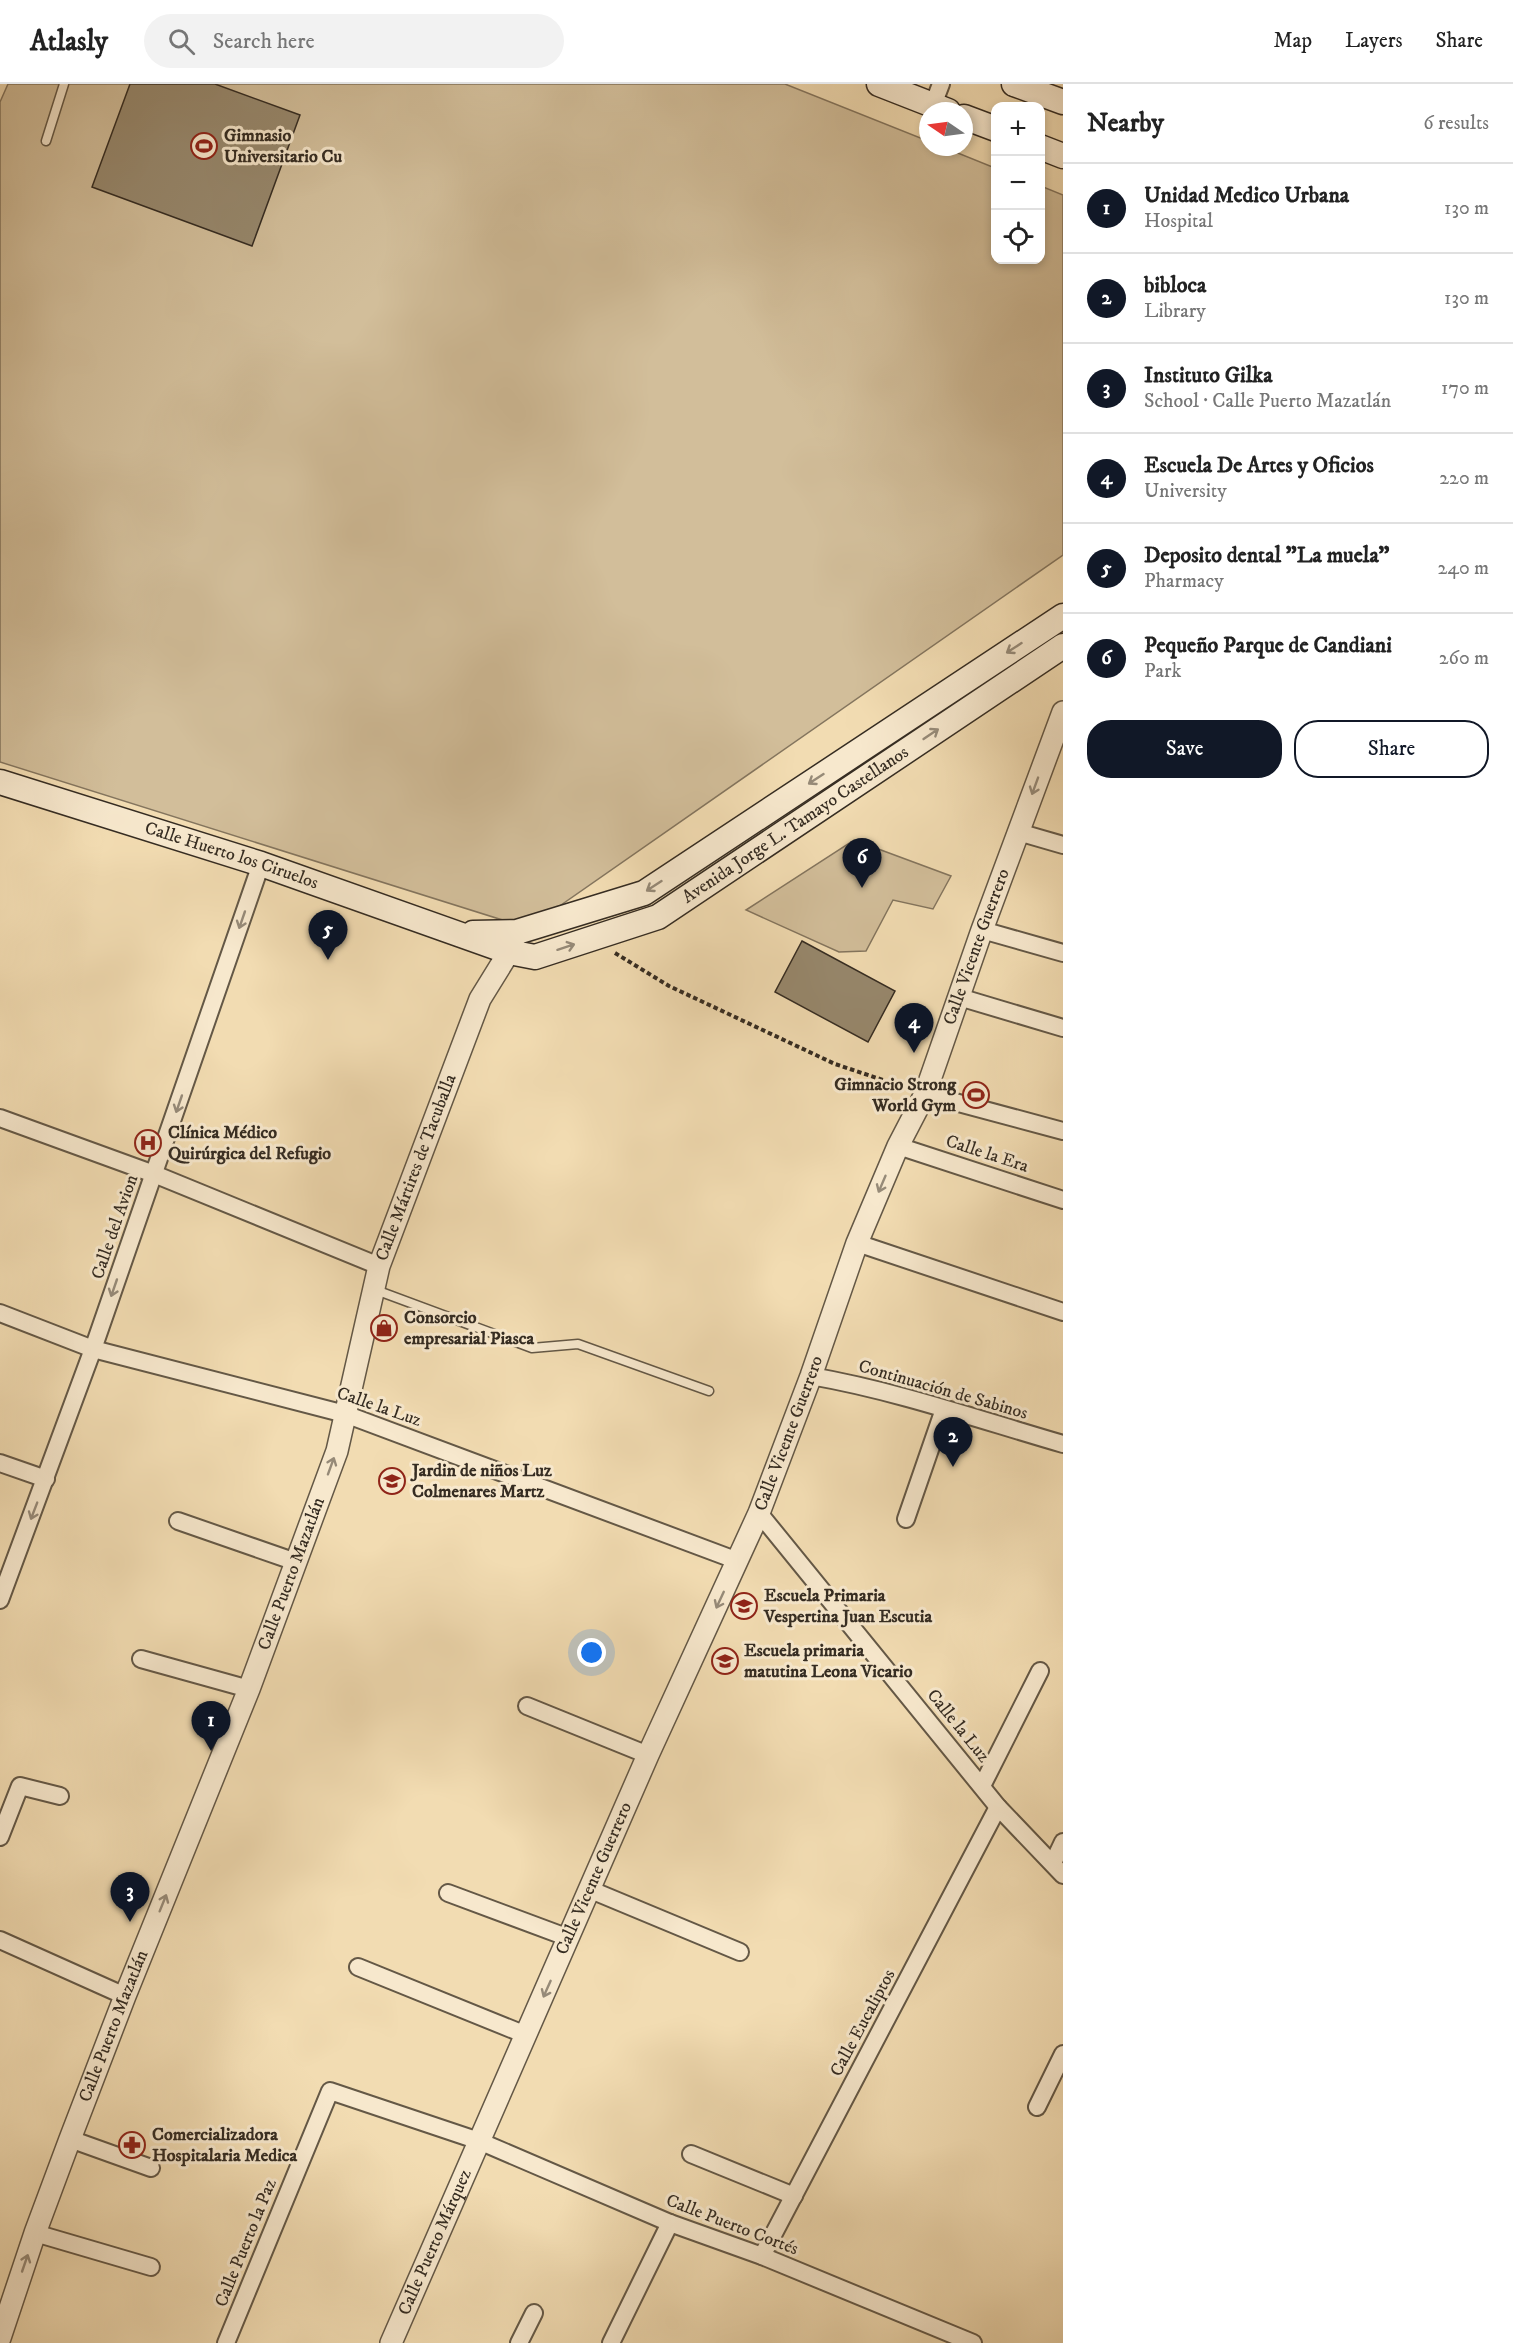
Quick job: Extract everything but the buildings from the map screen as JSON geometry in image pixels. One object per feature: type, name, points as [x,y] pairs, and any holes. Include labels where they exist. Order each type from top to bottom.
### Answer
[{"type":"main road","points":[[879,84],[941,100]]},
{"type":"main road","points":[[1014,84],[1063,102]]},
{"type":"main road","points":[[973,120],[991,127]]},
{"type":"main road","points":[[1045,149],[1063,156]]},
{"type":"main road","name":"Avenida Jorge L. Tamayo Castellanos","points":[[513,942],[644,893],[1063,616]]},
{"type":"main road","name":"Avenida Jorge L. Tamayo Castellanos","points":[[513,942],[535,957],[658,917],[1063,646]]},
{"type":"main road","name":"Calle Huerto los Ciruelos","points":[[0,783],[261,864],[461,934],[513,942]]},
{"type":"street","name":"Calle Vicente Guerrero","points":[[479,2141],[591,1890],[648,1755],[759,1513],[811,1377],[857,1243],[898,1146],[925,1094],[982,930],[1063,712]]},
{"type":"street","points":[[839,764],[855,785]]},
{"type":"street","points":[[1018,831],[1063,845]]},
{"type":"street","name":"Calle del Avion","points":[[0,1600],[93,1349],[261,864]]},
{"type":"street","points":[[982,930],[1063,953]]},
{"type":"street","name":"Calle Mártires de Tacuballa","points":[[345,1414],[379,1266],[480,999],[513,942]]},
{"type":"street","points":[[959,997],[1063,1028]]},
{"type":"street","points":[[925,1094],[1063,1131]]},
{"type":"street","points":[[0,1118],[154,1174],[379,1266]]},
{"type":"street","name":"Calle la Era","points":[[898,1146],[1063,1200]]},
{"type":"street","points":[[857,1243],[1063,1312]]},
{"type":"street","name":"Calle la Luz","points":[[0,1313],[93,1349],[345,1414],[738,1561]]},
{"type":"street","name":"Continuación de Sabinos","points":[[811,1377],[838,1381],[944,1409],[1063,1444]]},
{"type":"street","points":[[906,1520],[944,1409]]},
{"type":"street","name":"Calle Puerto Mazatlán","points":[[0,2338],[35,2233],[70,2139],[249,1689],[337,1451],[345,1414]]},
{"type":"street","points":[[0,1463],[46,1479]]},
{"type":"street","name":"Calle la Luz","points":[[759,1513],[998,1807],[1058,1869]]},
{"type":"street","points":[[178,1521],[296,1562]]},
{"type":"street","points":[[141,1659],[249,1689]]},
{"type":"street","points":[[982,1786],[1040,1671]]},
{"type":"street","points":[[527,1706],[648,1755]]},
{"type":"street","points":[[0,1837],[20,1786],[60,1796]]},
{"type":"street","name":"Calle Eucaliptos","points":[[762,2256],[998,1807]]},
{"type":"street","points":[[1058,1869],[1063,1842]]},
{"type":"street","points":[[591,1890],[740,1952]]},
{"type":"street","points":[[447,1893],[569,1938]]},
{"type":"street","points":[[0,1940],[125,1996]]},
{"type":"street","points":[[358,1967],[526,2035]]},
{"type":"street","points":[[1037,2107],[1063,2054]]},
{"type":"street","name":"Calle Puerto Cortés","points":[[330,2091],[479,2141],[670,2223],[762,2256],[973,2343]]},
{"type":"street","name":"Calle Puerto la Paz","points":[[226,2343],[330,2091]]},
{"type":"street","points":[[70,2139],[151,2168]]},
{"type":"street","name":"Calle Puerto Márquez","points":[[391,2343],[479,2141]]},
{"type":"street","points":[[691,2154],[794,2196]]},
{"type":"street","points":[[611,2343],[670,2223]]},
{"type":"street","points":[[35,2233],[151,2267]]},
{"type":"street","points":[[519,2343],[534,2313]]},
{"type":"lane","points":[[46,141],[64,84]]},
{"type":"lane","points":[[373,1289],[532,1348],[578,1344],[709,1391]]},
{"type":"path","points":[[592,939],[669,986],[825,1059],[925,1094]]},
{"type":"shaded area","points":[[8,84],[785,84],[919,137],[919,156],[965,156],[991,166],[991,264],[1045,264],[1045,188],[1063,195],[1063,555],[528,928],[0,762],[0,102]]},
{"type":"shaded area","points":[[854,840],[951,876],[933,909],[893,900],[866,951],[839,952],[746,910]]},
{"type":"place","name":"Gimnasio Universitario Cu","points":[[204,146]]},
{"type":"place","name":"Pequeño Parque de Candiani","points":[[862,888]]},
{"type":"place","name":"Deposito dental \"La muela\"","points":[[328,960]]},
{"type":"place","name":"Escuela De Artes y Oficios","points":[[914,1053]]},
{"type":"place","name":"Gimnacio Strong World Gym","points":[[976,1095]]},
{"type":"place","name":"Clínica Médico Quirúrgica del Refugio","points":[[148,1143]]},
{"type":"place","name":"Consorcio empresarial Piasca","points":[[384,1328]]},
{"type":"place","name":"bibloca","points":[[953,1467]]},
{"type":"place","name":"Jardin de niños Luz Colmenares Martz","points":[[392,1481]]},
{"type":"place","name":"Escuela Primaria Vespertina Juan Escutia","points":[[744,1606]]},
{"type":"place","name":"Escuela primaria matutina Leona Vicario","points":[[725,1661]]},
{"type":"place","name":"Unidad Medico Urbana","points":[[211,1751]]},
{"type":"place","name":"Instituto Gilka","points":[[130,1922]]},
{"type":"place","name":"Comercializadora Hospitalaria Medica","points":[[132,2145]]}]
